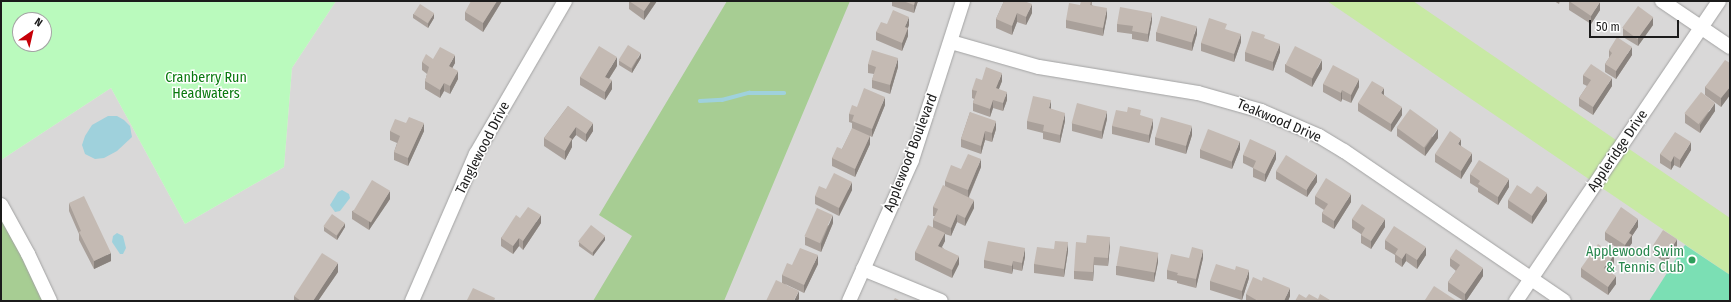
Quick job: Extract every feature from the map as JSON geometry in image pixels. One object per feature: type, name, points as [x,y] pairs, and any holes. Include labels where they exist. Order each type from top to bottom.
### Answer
[{"type":"street","name":"Tanglewood Drive","points":[[412,301],[476,154],[565,1]]},
{"type":"street","name":"Applewood Boulevard","points":[[849,301],[912,160],[963,1]]},
{"type":"street","points":[[1662,1],[1730,47]]},
{"type":"street","name":"Appleridge Drive","points":[[1516,301],[1719,1]]},
{"type":"street","name":"Teakwood Drive","points":[[951,42],[1039,67],[1198,93],[1261,111],[1318,136],[1344,151],[1564,301]]},
{"type":"street","points":[[1,205],[28,254],[50,301]]},
{"type":"street","points":[[864,269],[941,301]]},
{"type":"shaded area","points":[[336,1],[1730,1],[1730,301],[1,301],[1,160],[111,88],[185,224],[284,167],[292,68]]},
{"type":"green space","name":"Cranberry Run Headwaters","points":[[1,1],[336,1],[292,68],[284,167],[185,224],[111,88],[1,160]]},
{"type":"green space","points":[[727,1],[850,1],[724,301],[593,301],[632,236],[599,215]]},
{"type":"green space","points":[[1327,1],[1413,1],[1730,218],[1730,275]]},
{"type":"green space","points":[[1,205],[50,301],[1,301]]},
{"type":"green space","name":"Applewood Swim & Tennis Club","points":[[1685,245],[1730,275],[1730,301],[1649,301]]},
{"type":"water","points":[[108,116],[117,116],[124,120],[130,126],[132,137],[117,151],[104,158],[95,159],[85,154],[82,145],[85,136],[92,125]]},
{"type":"water","points":[[342,190],[349,194],[350,198],[340,211],[335,212],[330,205],[338,192]]},
{"type":"water","points":[[117,233],[123,236],[126,248],[123,254],[120,254],[112,242],[113,236]]},
{"type":"building","points":[[471,1],[497,1],[483,23],[465,12]]},
{"type":"building","points":[[629,1],[651,1],[644,11]]},
{"type":"building","points":[[903,1],[915,1],[914,5]]},
{"type":"building","points":[[1004,1],[1024,1],[1032,4],[1026,17],[1017,13],[1012,26],[996,19]]},
{"type":"building","points":[[1081,1],[1091,1],[1090,5],[1107,8],[1103,28],[1066,20],[1069,3],[1080,5]]},
{"type":"building","points":[[1569,1],[1599,1],[1600,2],[1591,16]]},
{"type":"building","points":[[420,4],[434,13],[428,23],[413,14]]},
{"type":"building","points":[[1638,6],[1653,17],[1638,39],[1622,28]]},
{"type":"building","points":[[1120,7],[1152,13],[1148,34],[1132,31],[1133,26],[1117,24]]},
{"type":"building","points":[[893,10],[909,17],[905,27],[908,28],[902,43],[876,32],[881,22],[887,24]]},
{"type":"building","points":[[1161,16],[1197,26],[1192,43],[1156,32]]},
{"type":"building","points":[[1209,18],[1227,24],[1225,29],[1241,34],[1234,54],[1201,43]]},
{"type":"building","points":[[1252,31],[1265,35],[1264,38],[1280,44],[1273,62],[1245,52]]},
{"type":"building","points":[[1617,37],[1632,47],[1616,71],[1605,64],[1612,53],[1609,50]]},
{"type":"building","points":[[628,45],[641,53],[631,68],[618,60]]},
{"type":"building","points":[[599,46],[617,57],[605,77],[612,80],[605,92],[580,77]]},
{"type":"building","points":[[1295,46],[1322,60],[1312,78],[1285,65]]},
{"type":"building","points":[[440,47],[455,55],[449,66],[458,71],[450,86],[444,83],[440,90],[425,81],[429,67],[422,62],[426,54],[433,59]]},
{"type":"building","points":[[872,50],[898,58],[890,85],[872,80],[876,67],[868,64]]},
{"type":"building","points":[[1725,60],[1730,63],[1730,87],[1721,98],[1705,87]]},
{"type":"building","points":[[1591,64],[1612,78],[1593,107],[1579,98],[1591,80],[1583,75]]},
{"type":"building","points":[[1333,65],[1359,79],[1351,95],[1342,90],[1341,93],[1323,84]]},
{"type":"building","points":[[986,67],[1002,73],[996,88],[1007,92],[1003,103],[993,100],[990,109],[973,103],[977,91],[972,90],[976,78],[982,80]]},
{"type":"building","points":[[1372,81],[1384,88],[1381,93],[1402,107],[1391,124],[1358,103]]},
{"type":"building","points":[[864,88],[885,97],[872,129],[852,121],[854,115],[849,114],[852,105],[857,107]]},
{"type":"building","points":[[1701,92],[1715,103],[1699,124],[1684,113]]},
{"type":"building","points":[[1033,96],[1051,100],[1049,108],[1065,113],[1060,135],[1043,131],[1044,125],[1027,121]]},
{"type":"building","points":[[1077,103],[1107,111],[1102,131],[1072,123]]},
{"type":"building","points":[[568,106],[593,123],[586,134],[576,127],[569,137],[572,139],[565,151],[544,138]]},
{"type":"building","points":[[1128,107],[1141,110],[1140,115],[1153,119],[1149,135],[1112,126],[1116,110],[1127,112]]},
{"type":"building","points":[[1410,109],[1438,129],[1424,148],[1396,128]]},
{"type":"building","points":[[970,112],[996,121],[992,133],[985,131],[981,146],[961,139]]},
{"type":"building","points":[[409,117],[424,123],[408,158],[394,152],[400,136],[390,131],[395,119],[406,123]]},
{"type":"building","points":[[1161,117],[1192,126],[1186,146],[1155,137]]},
{"type":"building","points":[[852,128],[870,136],[855,169],[832,158],[837,147],[842,149]]},
{"type":"building","points":[[1208,129],[1240,141],[1232,162],[1200,150]]},
{"type":"building","points":[[1450,131],[1461,139],[1458,144],[1472,153],[1461,171],[1435,154]]},
{"type":"building","points":[[1675,132],[1691,142],[1680,160],[1674,156],[1671,162],[1660,154]]},
{"type":"building","points":[[1250,139],[1276,151],[1265,174],[1253,168],[1256,161],[1243,155]]},
{"type":"building","points":[[968,154],[981,159],[968,190],[945,181],[951,165],[961,169]]},
{"type":"building","points":[[1286,155],[1317,174],[1306,190],[1276,171]]},
{"type":"building","points":[[1479,160],[1509,179],[1498,197],[1478,184],[1480,181],[1470,174]]},
{"type":"building","points":[[834,173],[852,182],[839,208],[815,196],[819,186],[826,189]]},
{"type":"building","points":[[1326,178],[1351,194],[1334,221],[1322,213],[1328,204],[1315,196]]},
{"type":"building","points":[[372,180],[390,191],[371,223],[353,212]]},
{"type":"building","points":[[943,185],[974,200],[965,218],[957,214],[951,228],[933,220],[938,209],[933,207]]},
{"type":"building","points":[[1517,185],[1531,194],[1537,186],[1547,193],[1532,216],[1508,200]]},
{"type":"building","points":[[84,196],[111,253],[94,261],[79,232],[81,231],[69,203]]},
{"type":"building","points":[[1362,204],[1385,219],[1371,241],[1361,235],[1365,228],[1352,219]]},
{"type":"building","points":[[528,207],[541,215],[523,241],[519,238],[513,246],[501,238],[516,215],[520,218]]},
{"type":"building","points":[[1621,207],[1638,219],[1629,233],[1632,235],[1625,245],[1605,232]]},
{"type":"building","points":[[817,208],[833,215],[820,243],[804,236]]},
{"type":"building","points":[[332,214],[345,223],[337,235],[323,226]]},
{"type":"building","points":[[591,225],[605,236],[592,253],[578,242]]},
{"type":"building","points":[[928,225],[945,233],[938,246],[959,256],[952,270],[915,252]]},
{"type":"building","points":[[1394,226],[1426,247],[1417,260],[1406,253],[1402,259],[1395,254],[1398,249],[1385,240]]},
{"type":"building","points":[[1663,230],[1677,239],[1667,255],[1653,246]]},
{"type":"building","points":[[1087,235],[1110,237],[1108,258],[1094,257],[1093,272],[1074,271],[1076,242],[1086,243]]},
{"type":"building","points":[[988,241],[1025,248],[1022,263],[1013,261],[1012,266],[984,260]]},
{"type":"building","points":[[1055,241],[1068,242],[1064,269],[1034,264],[1037,247],[1054,249]]},
{"type":"building","points":[[1598,244],[1614,255],[1604,268],[1616,276],[1608,287],[1581,268]]},
{"type":"building","points":[[1120,246],[1158,253],[1155,272],[1117,266]]},
{"type":"building","points":[[1192,247],[1203,250],[1196,279],[1177,275],[1178,273],[1167,270],[1171,254],[1189,258]]},
{"type":"building","points":[[800,248],[818,255],[804,285],[782,275],[787,263],[792,265]]},
{"type":"building","points":[[1456,249],[1483,268],[1465,294],[1448,282],[1460,265],[1450,258]]},
{"type":"building","points":[[322,253],[338,263],[313,301],[301,301],[294,296]]},
{"type":"building","points":[[1216,264],[1235,270],[1236,266],[1249,270],[1242,291],[1210,281]]},
{"type":"building","points":[[1253,277],[1262,281],[1263,277],[1290,288],[1284,301],[1258,301],[1246,294]]},
{"type":"building","points":[[776,280],[799,291],[794,300],[796,301],[766,301]]},
{"type":"building","points":[[1434,286],[1457,301],[1426,301],[1425,300]]},
{"type":"building","points":[[473,288],[495,298],[494,301],[467,300]]},
{"type":"building","points":[[1299,294],[1306,298],[1309,294],[1318,299],[1320,294],[1330,301],[1295,301]]},
{"type":"building","points":[[895,298],[901,301],[893,301]]},
{"type":"waterway","points":[[700,101],[722,100],[749,93],[784,93]]},
{"type":"place","name":"Applewood Swim & Tennis Club","points":[[1692,260]]}]
